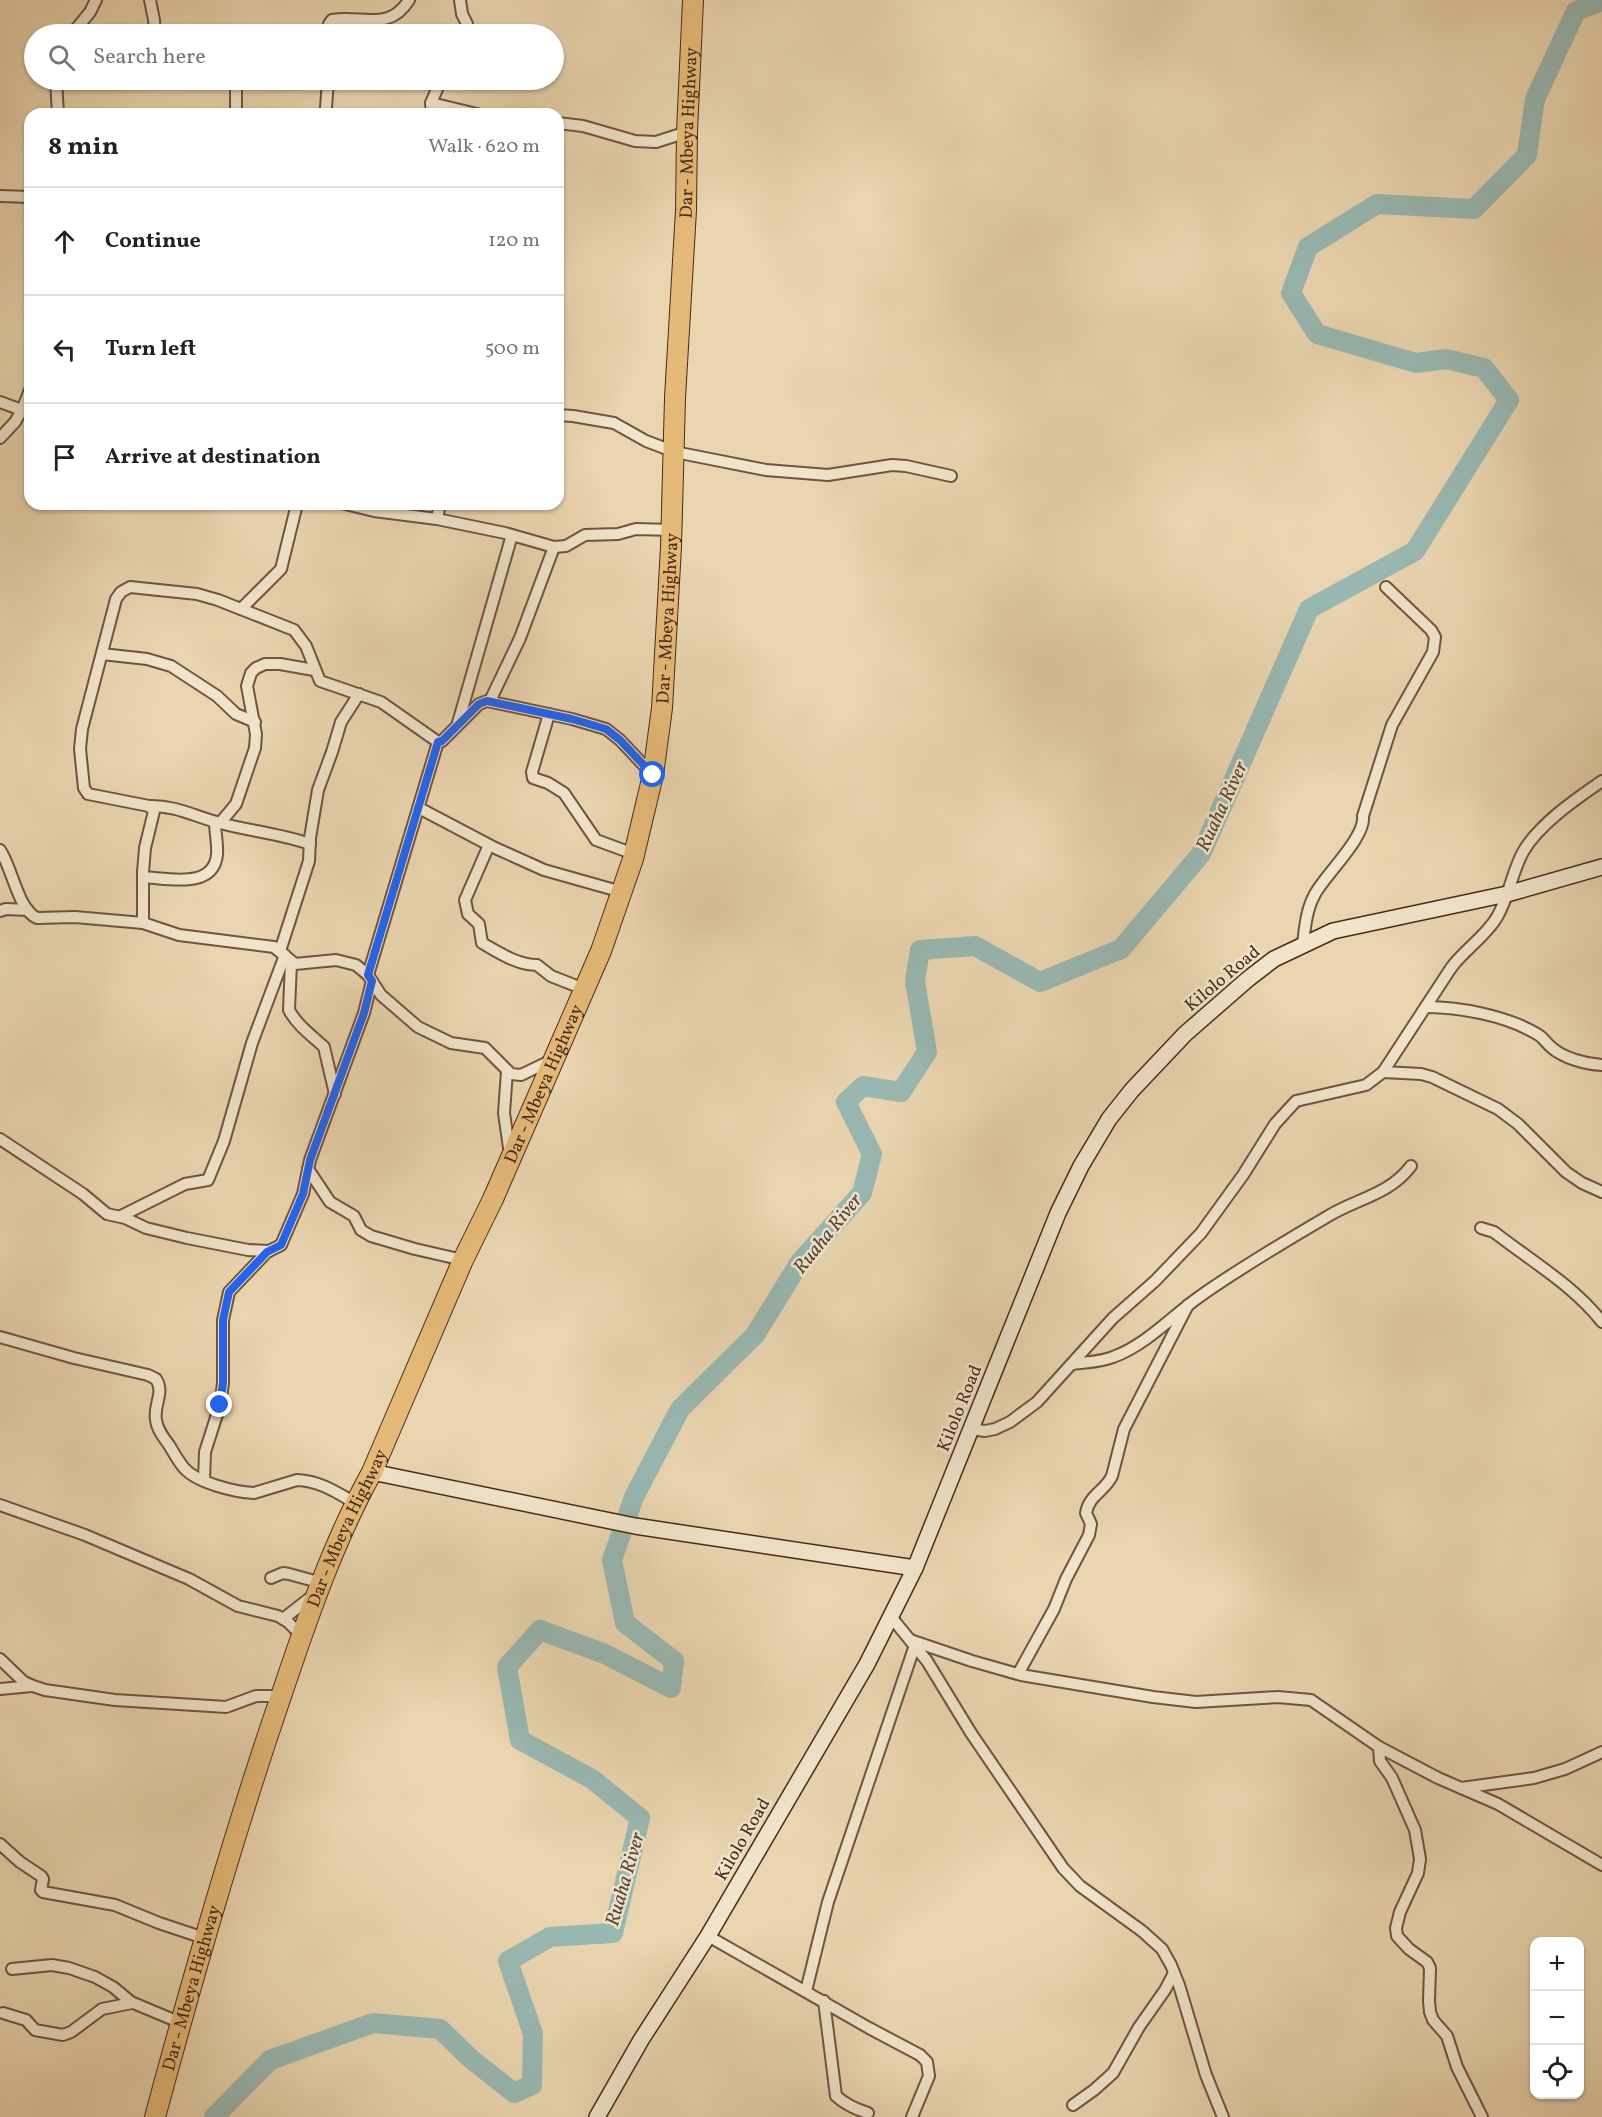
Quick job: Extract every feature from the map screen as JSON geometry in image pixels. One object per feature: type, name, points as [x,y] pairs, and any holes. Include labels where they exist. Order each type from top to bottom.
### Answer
[{"type":"highway","name":"Dar - Mbeya Highway","points":[[155,2117],[204,1938],[255,1770],[320,1588],[355,1503],[372,1473],[463,1260],[493,1199],[601,951],[634,854],[653,775],[662,708],[672,530],[675,398],[686,210],[693,0]]},
{"type":"main road","name":"Kilolo Road","points":[[597,2117],[640,2040],[708,1936],[892,1618],[915,1568],[1058,1213],[1108,1119],[1185,1034],[1274,959],[1333,932],[1507,894],[1602,867]]},
{"type":"main road","points":[[372,1473],[635,1526],[915,1568]]},
{"type":"street","points":[[80,24],[96,0]]},
{"type":"street","points":[[150,0],[154,24]]},
{"type":"street","points":[[329,24],[332,20],[385,19],[397,14],[409,0]]},
{"type":"street","points":[[460,0],[462,14],[467,24]]},
{"type":"street","points":[[56,90],[57,108]]},
{"type":"street","points":[[236,90],[236,108]]},
{"type":"street","points":[[326,108],[327,90]]},
{"type":"street","points":[[431,108],[437,90]]},
{"type":"street","points":[[564,124],[583,126],[635,141],[656,142],[687,132]]},
{"type":"street","points":[[0,196],[24,197]]},
{"type":"street","points":[[0,402],[24,410]]},
{"type":"street","points":[[0,438],[24,413]]},
{"type":"street","points":[[564,415],[614,423],[646,441],[675,452],[766,470],[828,475],[892,465],[951,476]]},
{"type":"street","points":[[241,609],[280,569],[295,510]]},
{"type":"street","points":[[370,510],[437,519],[512,535],[554,547],[566,546],[585,535],[618,534],[643,528],[672,530]]},
{"type":"street","points":[[437,519],[439,510]]},
{"type":"street","points":[[457,726],[512,535]]},
{"type":"street","points":[[490,701],[520,638],[554,547]]},
{"type":"street","points":[[310,844],[258,830],[218,823],[170,807],[149,806],[90,795],[84,788],[80,739],[116,600],[121,592],[130,586],[197,594],[296,631],[306,646],[320,681],[386,706],[438,742]]},
{"type":"street","points":[[1303,945],[1305,924],[1315,894],[1361,829],[1392,725],[1433,652],[1435,637],[1431,630],[1386,587]]},
{"type":"street","points":[[102,654],[147,659],[171,666],[217,696],[236,714],[255,722]]},
{"type":"street","points":[[143,877],[191,879],[206,875],[210,871],[217,855],[218,823],[236,804],[256,740],[255,722],[247,686],[251,673],[255,668],[265,664],[280,664],[314,670]]},
{"type":"street","points":[[121,1216],[185,1184],[208,1180],[224,1141],[252,1043],[285,956],[310,854],[318,790],[341,722],[359,694]]},
{"type":"street","points":[[438,742],[442,741],[479,704],[490,701],[572,719],[611,732],[653,775]]},
{"type":"street","points":[[549,714],[532,772],[533,778],[548,783],[564,793],[596,840],[634,854]]},
{"type":"street","points":[[204,1480],[204,1452],[220,1405],[223,1383],[223,1320],[229,1292],[270,1251],[281,1245],[303,1194],[308,1169],[364,1013],[370,978],[438,742]]},
{"type":"street","points":[[971,1429],[985,1431],[1010,1422],[1037,1402],[1113,1318],[1155,1281],[1201,1233],[1243,1175],[1275,1124],[1296,1101],[1366,1085],[1383,1072],[1462,953],[1486,931],[1497,917],[1520,858],[1530,842],[1577,798],[1602,781]]},
{"type":"street","points":[[143,923],[145,848],[154,814],[149,806]]},
{"type":"street","points":[[419,808],[489,845],[544,870],[622,892]]},
{"type":"street","points":[[489,845],[465,900],[468,914],[479,924],[482,943],[506,957],[526,965],[537,965],[551,976],[584,989]]},
{"type":"street","points":[[0,850],[6,859],[20,896],[32,915],[43,919],[75,917],[143,923],[179,935],[270,947],[298,964],[336,960],[353,963],[370,978],[381,995],[418,1027],[451,1042],[485,1048],[513,1075],[520,1075],[552,1060]]},
{"type":"street","points":[[0,911],[28,910]]},
{"type":"street","points":[[285,956],[289,1010],[314,1040],[324,1047],[335,1094]]},
{"type":"street","points":[[1426,1007],[1470,1010],[1520,1026],[1539,1035],[1552,1048],[1564,1055],[1586,1063],[1602,1065]]},
{"type":"street","points":[[507,1071],[504,1113],[510,1158]]},
{"type":"street","points":[[1383,1072],[1421,1074],[1431,1077],[1498,1109],[1518,1124],[1566,1172],[1582,1183],[1602,1192]]},
{"type":"street","points":[[0,1139],[84,1194],[107,1214],[121,1216],[146,1228],[187,1238],[248,1250],[270,1251]]},
{"type":"street","points":[[1073,1364],[1113,1357],[1157,1331],[1188,1305],[1265,1254],[1330,1215],[1395,1184],[1411,1166]]},
{"type":"street","points":[[308,1169],[330,1202],[354,1216],[361,1230],[371,1236],[463,1260]]},
{"type":"street","points":[[1481,1228],[1494,1232],[1570,1288],[1602,1322]]},
{"type":"street","points":[[1018,1674],[1054,1609],[1066,1578],[1089,1534],[1091,1524],[1086,1513],[1088,1503],[1109,1482],[1124,1429],[1188,1305]]},
{"type":"street","points":[[0,1337],[156,1379],[160,1389],[155,1419],[160,1433],[184,1468],[197,1478],[231,1489],[254,1493],[304,1480],[327,1486],[355,1503]]},
{"type":"street","points":[[0,1505],[85,1535],[189,1579],[238,1606],[283,1619],[302,1636]]},
{"type":"street","points":[[271,1578],[283,1573],[289,1574],[320,1588],[283,1619]]},
{"type":"street","points":[[892,1618],[927,1660],[971,1733],[1062,1868],[1080,1886],[1142,1931],[1161,1949],[1174,1973],[1206,2075],[1223,2117]]},
{"type":"street","points":[[912,1642],[1018,1674],[1153,1697],[1196,1702],[1278,1697],[1311,1700],[1379,1747],[1460,1788],[1498,1804],[1602,1865]]},
{"type":"street","points":[[806,1990],[828,1902],[912,1642]]},
{"type":"street","points":[[0,1659],[24,1682],[33,1686],[45,1690],[115,1700],[226,1707],[256,1696],[281,1696]]},
{"type":"street","points":[[0,1689],[33,1686]]},
{"type":"street","points":[[1379,1747],[1380,1761],[1392,1778],[1415,1830],[1420,1859],[1418,1873],[1400,1912],[1396,1928],[1397,1936],[1430,1968],[1430,2012],[1447,2036],[1456,2067],[1482,2117]]},
{"type":"street","points":[[1460,1788],[1533,1778],[1565,1769],[1602,1752]]},
{"type":"street","points":[[0,1844],[20,1862],[41,1876],[43,1892],[115,1905],[204,1938]]},
{"type":"street","points":[[708,1936],[920,2055],[927,2062],[929,2076],[912,2117]]},
{"type":"street","points":[[12,1970],[52,1965],[69,1968],[95,1977],[132,2002],[181,2023]]},
{"type":"street","points":[[1073,2105],[1113,2073],[1139,2027],[1166,1990],[1174,1973]]},
{"type":"street","points":[[824,2001],[836,2096],[855,2109],[868,2113]]},
{"type":"street","points":[[3,2013],[26,2020],[35,2030],[63,2035],[71,2032],[102,2009],[132,2002]]},
{"type":"waterway","name":"Ruaha River","points":[[214,2117],[270,2060],[373,2023],[440,2029],[471,2059],[514,2093],[532,2085],[533,2034],[508,1961],[550,1937],[613,1933],[640,1818],[592,1779],[520,1740],[507,1667],[540,1630],[605,1654],[671,1688],[674,1661],[625,1623],[612,1560],[634,1497],[680,1409],[755,1335],[800,1262],[862,1193],[872,1154],[846,1102],[863,1086],[901,1092],[927,1052],[915,981],[920,950],[975,946],[1040,982],[1121,949],[1201,854],[1309,609],[1415,551],[1509,400],[1484,368],[1446,359],[1416,363],[1317,334],[1291,293],[1308,247],[1377,204],[1474,209],[1527,155],[1535,99],[1576,11],[1602,1]]},
{"type":"route","points":[[220,1405],[223,1383],[223,1320],[229,1292],[267,1252],[281,1245],[303,1194],[310,1160],[364,1013],[372,981],[368,975],[438,742],[442,741],[479,704],[487,701],[572,719],[606,729],[620,740],[653,775]]}]
